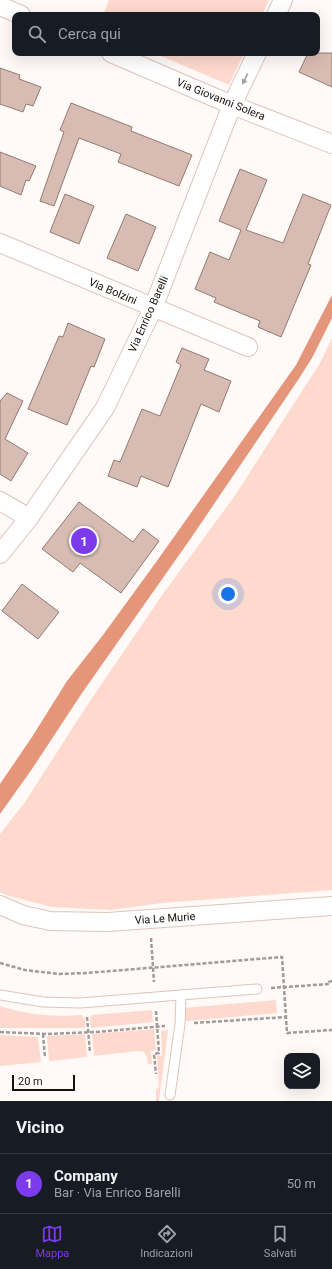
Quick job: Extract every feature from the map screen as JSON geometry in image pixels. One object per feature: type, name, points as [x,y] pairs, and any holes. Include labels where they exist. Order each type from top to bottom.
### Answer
[{"type":"street","points":[[277,12],[283,0]]},
{"type":"street","points":[[0,6],[14,12]]},
{"type":"street","name":"Via Giovanni Solera","points":[[117,56],[232,105],[332,144]]},
{"type":"street","name":"Via Enrico Barelli","points":[[0,554],[29,518],[106,408],[153,308],[232,105],[256,56]]},
{"type":"street","name":"Via Bolzini","points":[[0,243],[248,348]]},
{"type":"street","points":[[0,501],[29,518]]},
{"type":"street","name":"Via Le Murie","points":[[0,905],[23,915],[50,921],[108,922],[332,906]]},
{"type":"lane","points":[[0,995],[43,1002],[86,1003],[257,989]]},
{"type":"lane","points":[[170,1095],[180,1024],[181,995]]},
{"type":"path","points":[[257,989],[329,984],[329,982],[332,981]]},
{"type":"path","points":[[86,1003],[90,1052]]},
{"type":"path","points":[[0,1032],[43,1034],[88,1032],[286,1017]]},
{"type":"path","points":[[43,1034],[45,1058]]},
{"type":"shaded area","points":[[109,0],[269,0],[263,12],[104,12]]},
{"type":"shaded area","points":[[161,56],[243,56],[229,85]]},
{"type":"shaded area","points":[[332,295],[332,318],[312,358],[298,380],[191,538],[82,693],[32,769],[0,814],[0,784],[67,681],[154,565],[296,365]]},
{"type":"shaded area","points":[[332,338],[332,890],[162,903],[110,910],[52,907],[6,895],[0,892],[0,834],[25,802],[88,704],[165,591],[236,494],[320,363]]},
{"type":"shaded area","points":[[276,1000],[277,1013],[187,1021],[184,1018],[184,1008]]},
{"type":"shaded area","points":[[0,1006],[41,1015],[82,1015],[85,1019],[85,1028],[0,1028]]},
{"type":"shaded area","points":[[152,1010],[153,1022],[91,1028],[90,1018],[92,1015]]},
{"type":"shaded area","points":[[154,1029],[156,1050],[151,1051],[152,1064],[148,1064],[147,1057],[144,1052],[138,1051],[94,1056],[92,1034]]},
{"type":"shaded area","points":[[168,1030],[159,1101],[156,1101],[156,1089],[159,1088],[157,1056],[162,1055],[161,1031]]},
{"type":"shaded area","points":[[85,1034],[87,1057],[49,1061],[47,1036]]},
{"type":"shaded area","points":[[0,1035],[38,1037],[41,1062],[0,1066]]},
{"type":"building","points":[[320,53],[332,53],[332,87],[299,72],[307,56],[320,56]]},
{"type":"building","points":[[0,68],[20,75],[19,79],[41,87],[33,106],[26,104],[23,112],[0,104]]},
{"type":"building","points":[[71,103],[132,127],[131,131],[192,155],[179,186],[118,162],[121,154],[79,138],[54,206],[40,201],[64,132],[60,130]]},
{"type":"building","points":[[0,152],[36,166],[29,181],[26,180],[21,195],[0,186]]},
{"type":"building","points":[[240,169],[267,180],[246,230],[283,243],[303,194],[331,205],[308,264],[311,265],[281,337],[258,327],[260,321],[214,302],[216,298],[195,289],[210,252],[229,260],[241,230],[219,221]]},
{"type":"building","points":[[65,194],[94,206],[79,244],[50,232]]},
{"type":"building","points":[[126,214],[156,227],[138,271],[107,258]]},
{"type":"building","points":[[68,323],[105,339],[94,367],[91,366],[67,425],[28,409],[59,336],[63,337]]},
{"type":"building","points":[[182,348],[209,359],[204,370],[231,381],[219,412],[201,404],[168,487],[141,476],[137,487],[108,476],[114,460],[120,462],[142,409],[160,416],[181,365],[176,362]]},
{"type":"building","points":[[7,393],[23,401],[5,439],[28,453],[11,481],[0,474],[0,401]]},
{"type":"building","points":[[79,502],[133,542],[143,529],[159,541],[121,593],[80,563],[73,572],[42,549]]},
{"type":"building","points":[[22,584],[59,612],[38,639],[2,611]]},
{"type":"place","name":"Company","points":[[84,541]]}]
